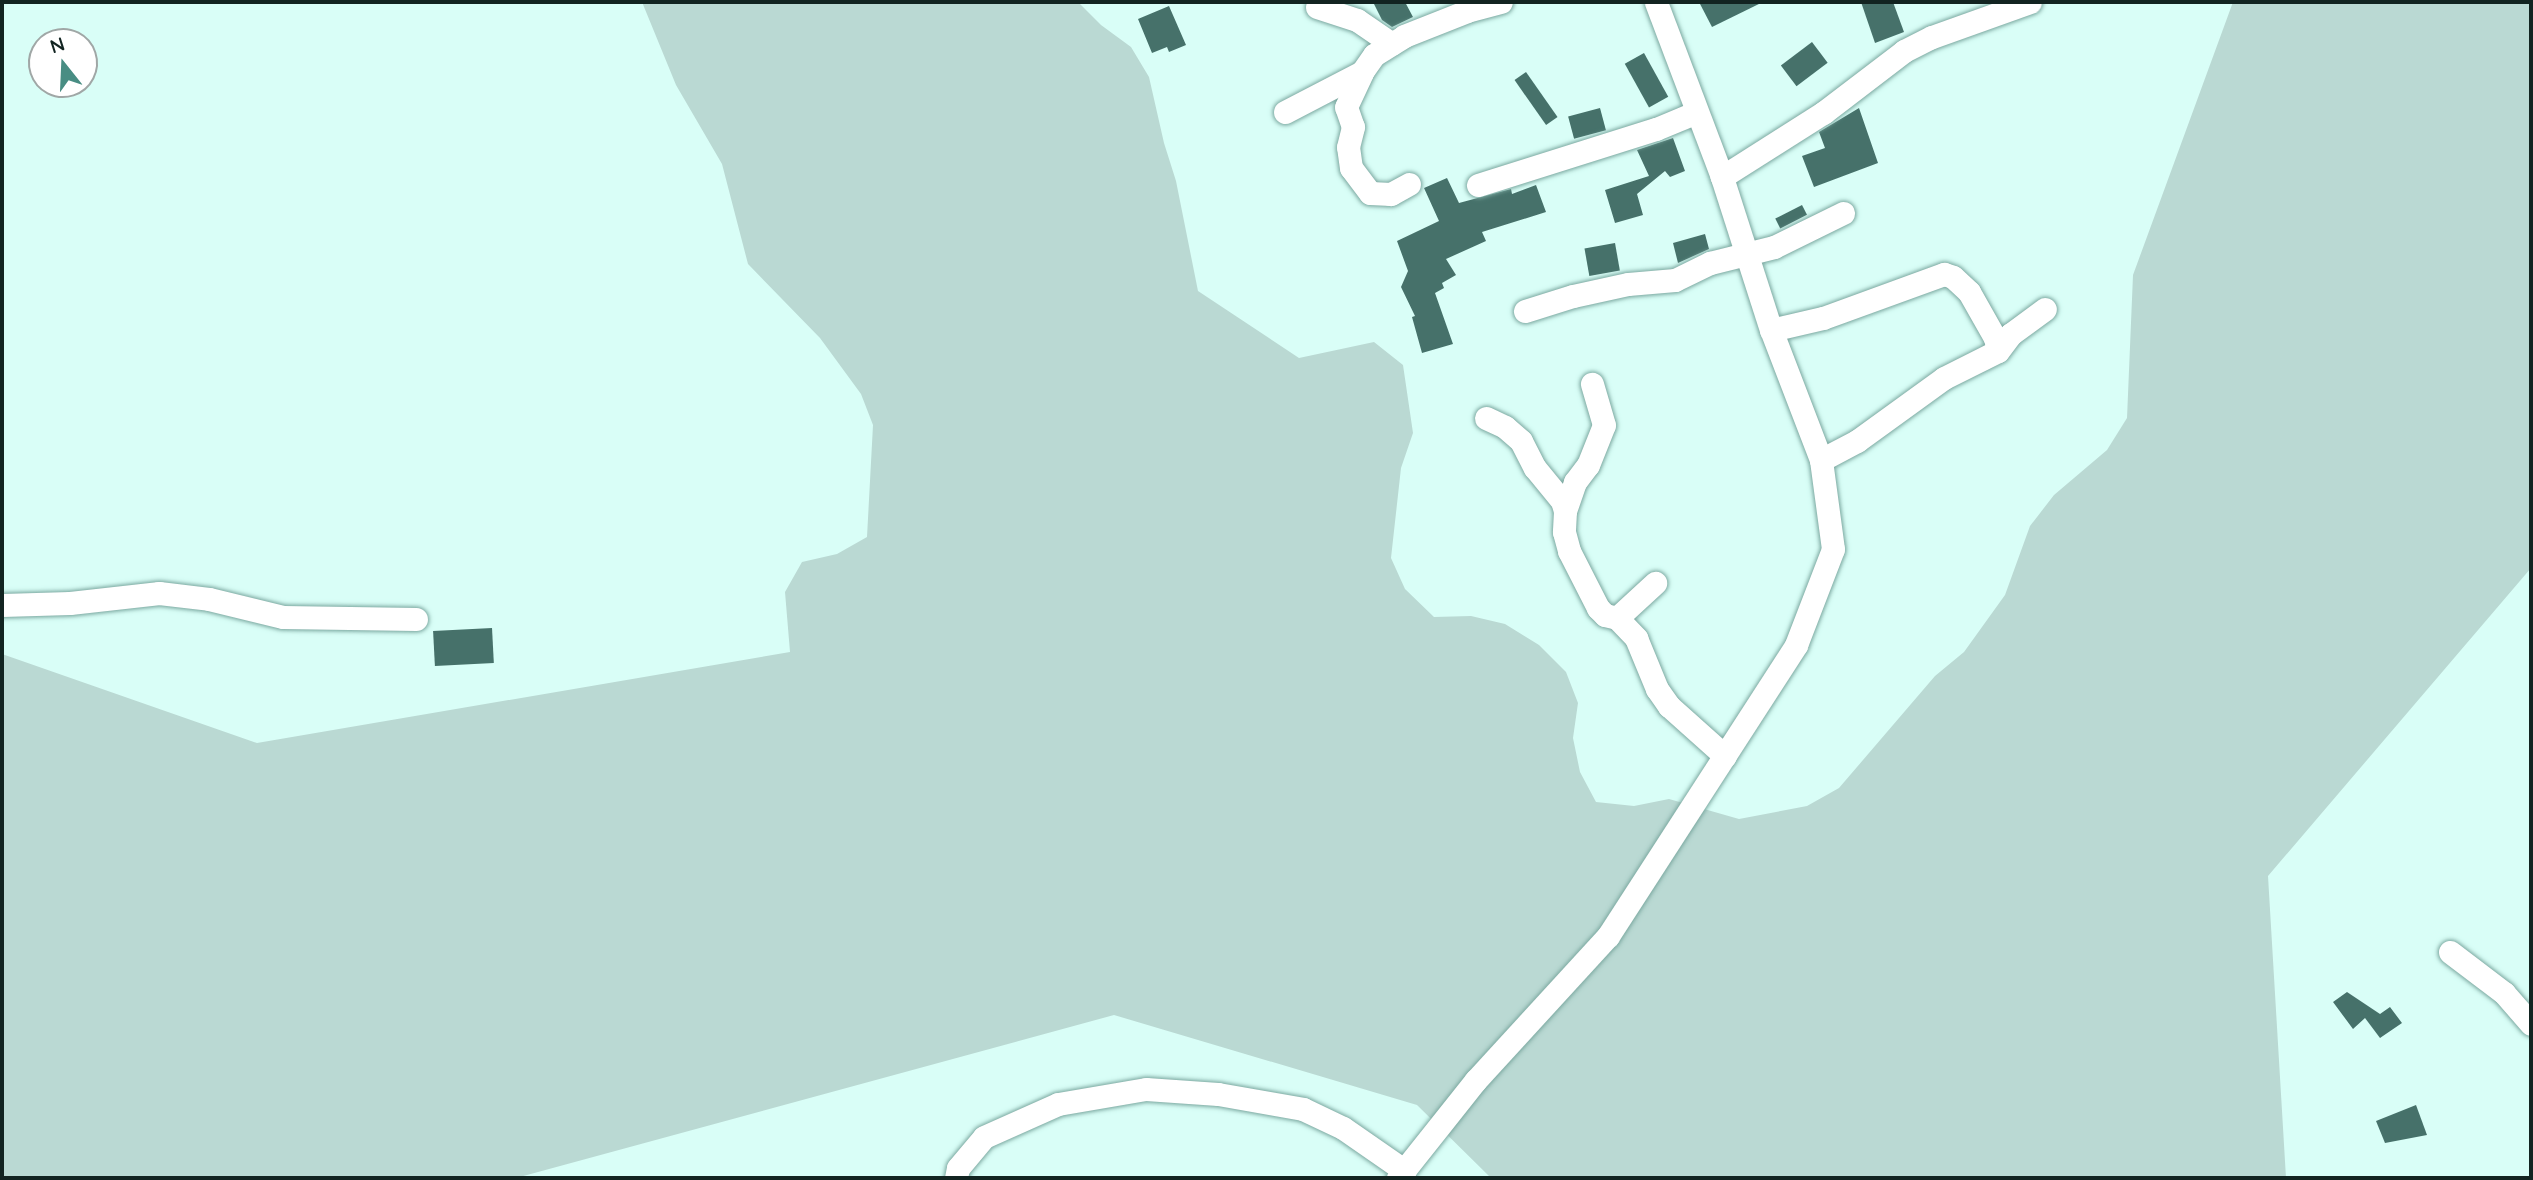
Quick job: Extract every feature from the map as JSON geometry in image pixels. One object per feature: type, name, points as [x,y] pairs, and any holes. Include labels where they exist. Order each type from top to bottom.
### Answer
[{"type":"street","points":[[1409,184],[1391,194],[1370,193],[1350,168],[1348,147],[1353,127],[1346,107],[1362,72],[1374,55],[1392,44],[1467,11],[1501,2]]},
{"type":"street","points":[[956,1178],[958,1168],[984,1137],[1058,1104],[1146,1089],[1217,1094],[1303,1109],[1343,1128],[1402,1175],[1476,1080],[1608,936],[1796,645],[1833,550],[1821,460],[1771,330],[1722,177],[1656,2]]},
{"type":"street","points":[[1722,177],[1823,113],[1904,51],[1932,37],[2030,2]]},
{"type":"street","points":[[1317,7],[1357,20],[1392,44]]},
{"type":"street","points":[[1285,112],[1335,88],[1351,75],[1362,72]]},
{"type":"street","points":[[1478,185],[1656,129],[1697,112]]},
{"type":"street","points":[[1525,311],[1573,296],[1628,284],[1675,280],[1710,263],[1747,256],[1774,247],[1843,213]]},
{"type":"street","points":[[1771,330],[1823,318],[1944,274],[1969,292],[1995,338],[1998,351]]},
{"type":"street","points":[[1821,460],[1857,441],[1944,378],[1998,351],[2011,334],[2045,309]]},
{"type":"street","points":[[1592,384],[1604,425],[1588,465],[1575,482],[1565,511],[1564,532],[1569,551],[1598,608],[1605,615],[1617,618],[1636,639],[1657,689],[1669,706],[1725,756]]},
{"type":"street","points":[[1486,418],[1505,427],[1521,441],[1535,468],[1562,501],[1565,511]]},
{"type":"street","points":[[1617,618],[1656,583]]},
{"type":"street","points":[[2,605],[70,603],[159,593],[209,599],[284,617],[416,619]]},
{"type":"street","points":[[2450,951],[2504,993],[2531,1024]]},
{"type":"shaded area","points":[[642,2],[1078,2],[1101,25],[1131,47],[1149,77],[1176,181],[1198,291],[1299,358],[1374,342],[1403,365],[1413,433],[1401,468],[1391,558],[1405,589],[1434,617],[1471,616],[1505,624],[1539,645],[1566,672],[1578,703],[1573,738],[1580,772],[1596,802],[1634,806],[1669,799],[1739,819],[1807,806],[1839,788],[1935,676],[1964,652],[2005,595],[2030,526],[2054,495],[2107,450],[2127,418],[2133,275],[2233,2],[2531,2],[2531,568],[2268,876],[2286,1178],[1491,1178],[1417,1105],[1114,1015],[516,1178],[2,1178],[2,654],[257,743],[790,652],[785,592],[802,562],[837,554],[867,537],[873,425],[861,394],[820,338],[748,264],[722,164],[676,85]]},
{"type":"building","points":[[1373,2],[1405,2],[1413,17],[1392,27],[1382,20]]},
{"type":"building","points":[[1699,2],[1763,2],[1712,27]]},
{"type":"building","points":[[1861,2],[1893,2],[1904,32],[1875,43]]},
{"type":"building","points":[[1169,6],[1186,45],[1169,52],[1167,47],[1152,53],[1138,19]]},
{"type":"building","points":[[1812,42],[1828,63],[1797,86],[1781,65]]},
{"type":"building","points":[[1644,53],[1668,97],[1649,107],[1625,64]]},
{"type":"building","points":[[1526,72],[1558,117],[1546,125],[1515,80]]},
{"type":"building","points":[[1600,108],[1606,130],[1574,139],[1568,117]]},
{"type":"building","points":[[1859,108],[1878,163],[1814,187],[1802,156],[1825,148],[1819,132]]},
{"type":"building","points":[[1673,138],[1685,171],[1670,177],[1665,171],[1637,194],[1643,215],[1615,223],[1605,190],[1649,176],[1637,150]]},
{"type":"building","points":[[1447,178],[1459,203],[1511,189],[1512,194],[1536,185],[1546,212],[1482,232],[1486,241],[1446,259],[1456,275],[1442,283],[1444,288],[1435,293],[1453,344],[1422,353],[1412,317],[1415,316],[1401,287],[1408,271],[1397,241],[1439,221],[1424,188]]},
{"type":"building","points":[[1802,205],[1807,215],[1780,228],[1775,219]]},
{"type":"building","points":[[1705,234],[1709,249],[1678,263],[1673,243]]},
{"type":"building","points":[[1615,243],[1620,271],[1589,276],[1584,248]]},
{"type":"building","points":[[492,628],[494,663],[435,666],[433,631]]},
{"type":"building","points":[[2347,992],[2380,1014],[2390,1007],[2402,1023],[2380,1038],[2365,1018],[2353,1029],[2333,1002]]},
{"type":"building","points":[[2416,1105],[2427,1135],[2385,1143],[2376,1121]]}]
